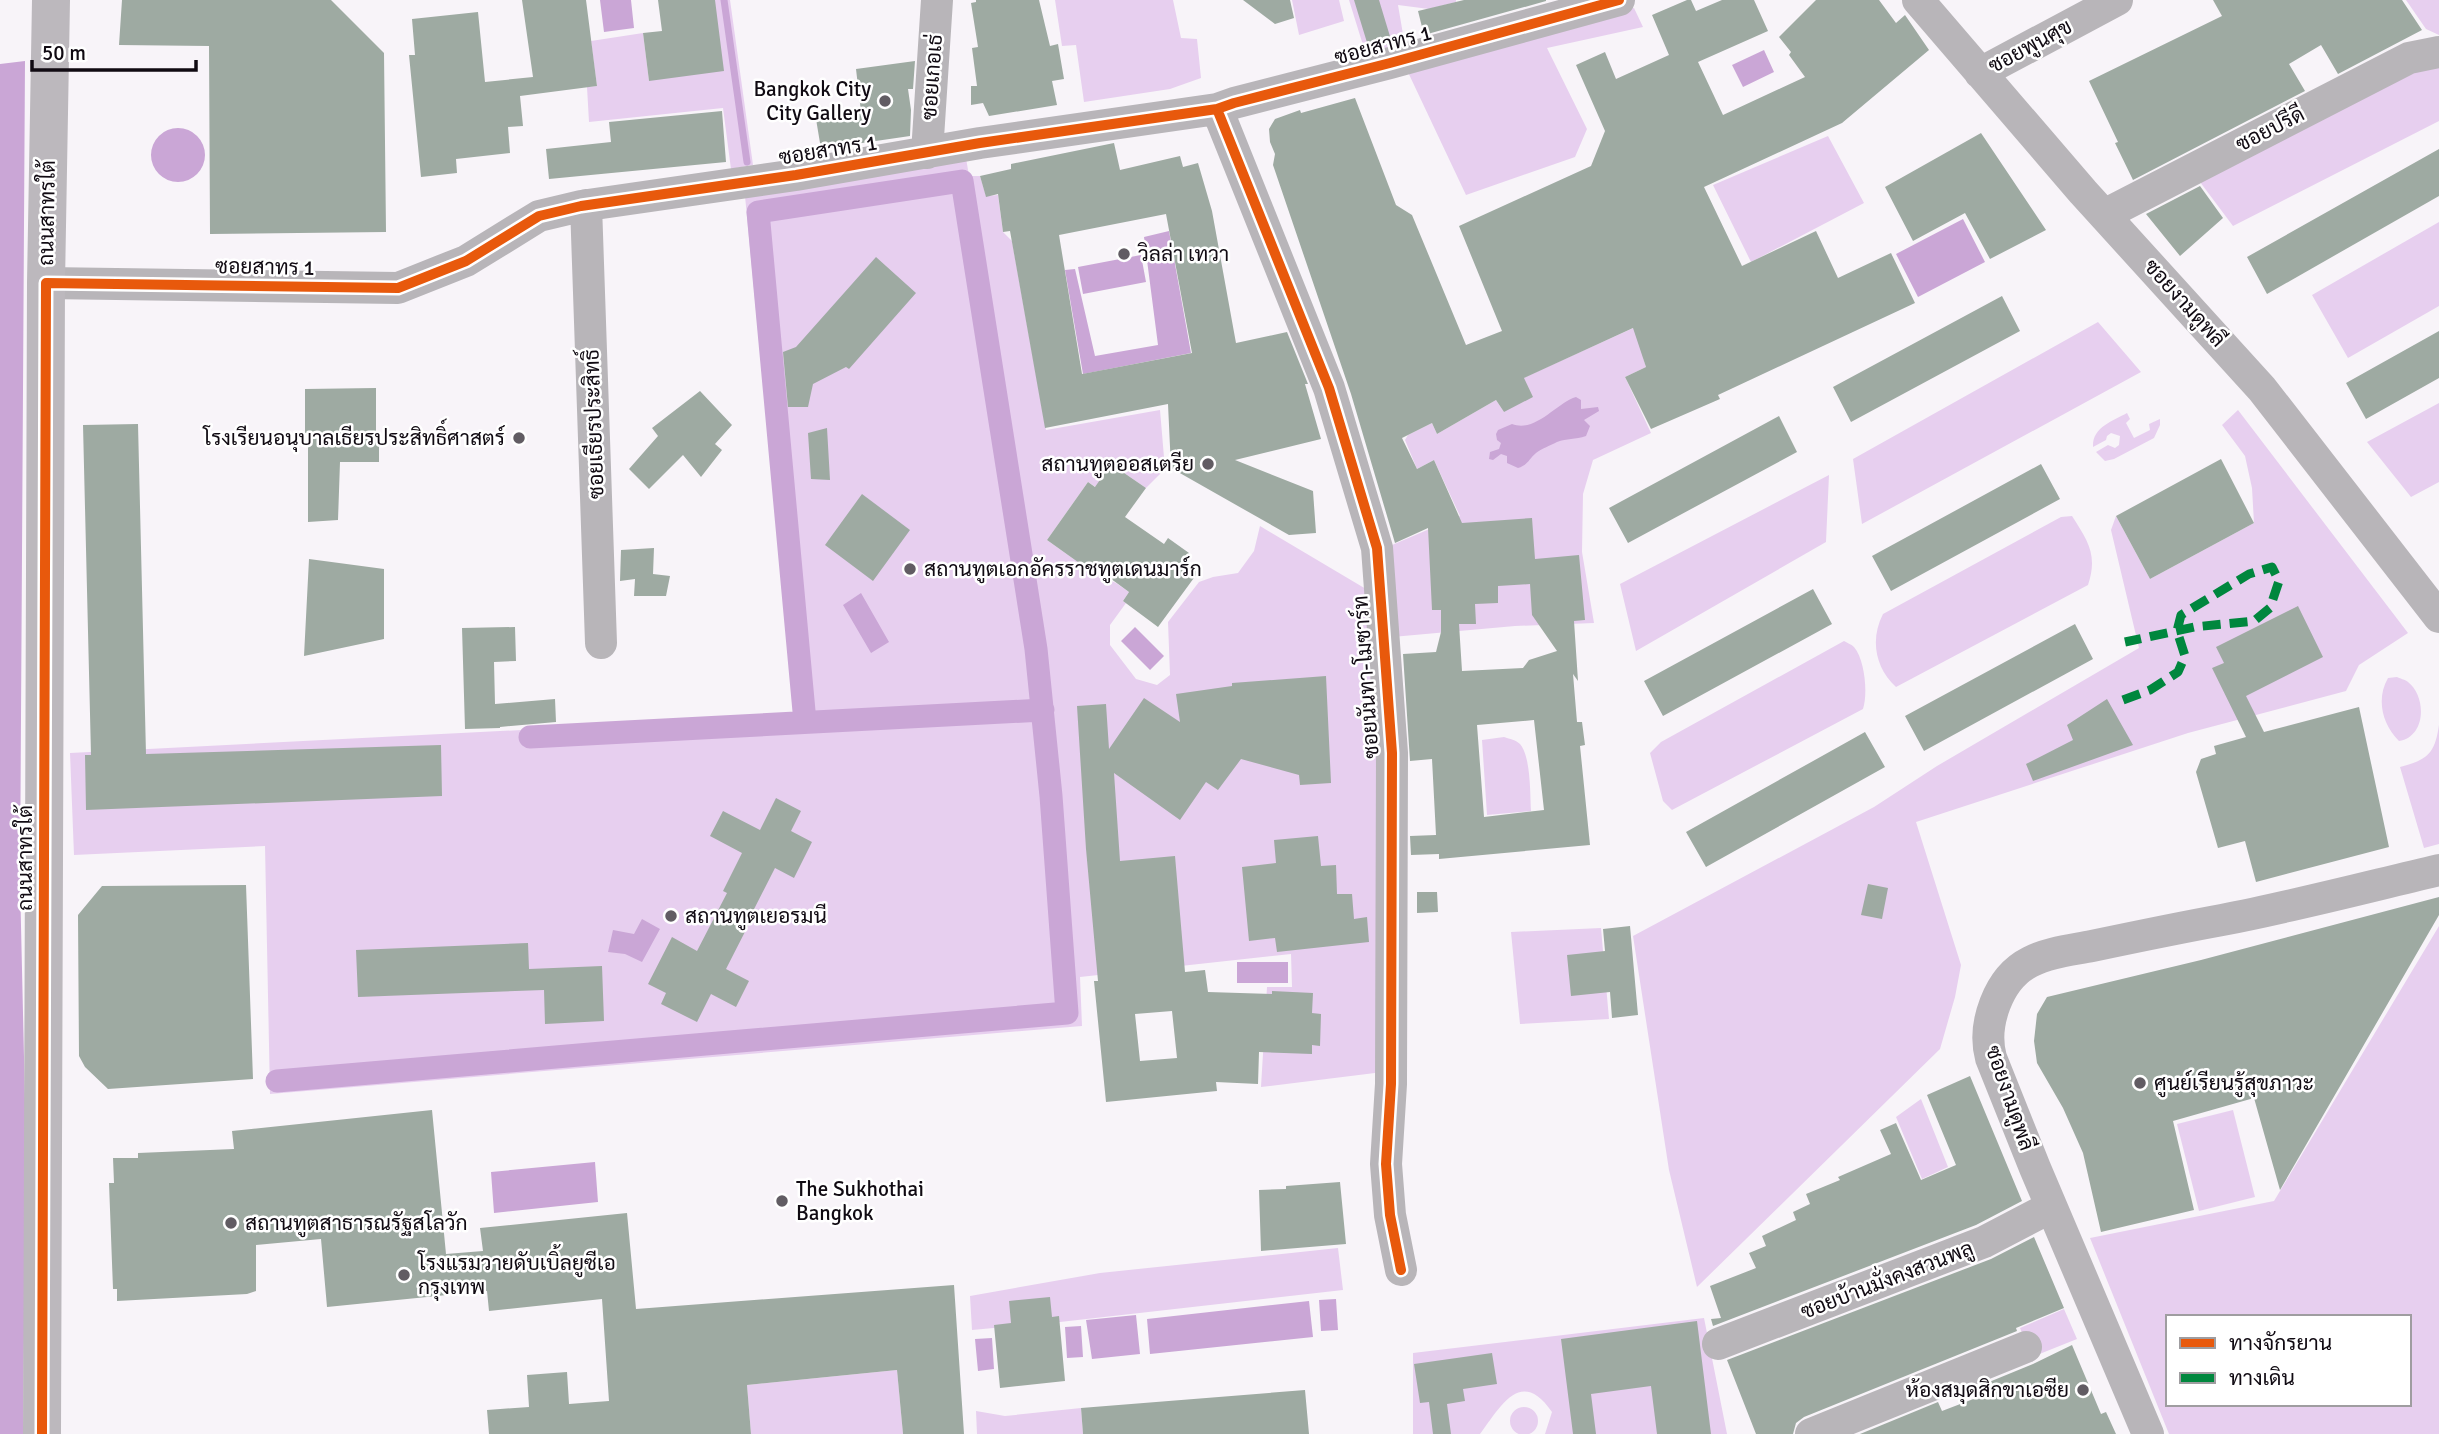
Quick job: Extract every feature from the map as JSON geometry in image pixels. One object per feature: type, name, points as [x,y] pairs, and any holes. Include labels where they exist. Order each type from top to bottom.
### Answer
[{"type":"main road","name":"ถนนสาทรใต้","points":[[42,1434],[47,5]]},
{"type":"street","name":"ซอยเกอเธ่","points":[[927,153],[937,0]]},
{"type":"street","name":"ซอยสาทร 1","points":[[46,283],[398,288],[466,261],[539,216],[586,205],[1217,109],[1619,0]]},
{"type":"street","name":"ซอยงามดูพลี","points":[[1918,0],[2104,215],[2262,388],[2439,617]]},
{"type":"street","name":"ซอยพูนศุข","points":[[1980,73],[2117,0]]},
{"type":"street","name":"ซอยปรีดี","points":[[2104,215],[2409,58],[2439,52]]},
{"type":"street","name":"ซอยนันทา-โมซาร์ท","points":[[1217,109],[1329,388],[1377,548],[1392,753],[1391,1084],[1386,1164],[1390,1215],[1401,1270]]},
{"type":"street","name":"ซอยเธียรประสิทธิ์","points":[[586,205],[601,643]]},
{"type":"street","name":"ซอยงามดูพลี","points":[[2148,1434],[2052,1208],[1988,1047],[1990,1017],[1998,999],[2014,974],[2030,962],[2057,953],[2224,919],[2439,870]]},
{"type":"street","name":"ซอยบ้านมั่งคงสวนพลู","points":[[1718,1344],[1984,1242],[2052,1208]]},
{"type":"street","points":[[1811,1434],[2026,1347]]},
{"type":"shaded area","points":[[600,0],[631,0],[634,28],[604,32]]},
{"type":"shaded area","points":[[715,0],[730,0],[753,165],[731,169],[723,108],[589,122],[587,87],[597,86],[591,41],[643,33],[649,81]]},
{"type":"shaded area","points":[[1055,0],[1173,0],[1181,38],[1197,39],[1201,78],[1170,89],[1084,102],[1076,45],[1062,46]]},
{"type":"shaded area","points":[[1292,0],[1339,0],[1344,21],[1299,35]]},
{"type":"shaded area","points":[[1349,0],[1456,2],[1429,9],[1398,5],[1405,46],[1367,58]]},
{"type":"shaded area","points":[[2406,0],[2439,0],[2439,35],[2426,29]]},
{"type":"shaded area","points":[[1634,8],[1643,27],[1547,48],[1587,129],[1575,157],[1466,195],[1406,68]]},
{"type":"shaded area","points":[[1764,50],[1774,72],[1743,87],[1732,65]]},
{"type":"shaded area","points":[[2439,60],[2439,121],[2233,226],[2197,178]]},
{"type":"shaded area","points":[[25,61],[20,882],[26,1144],[23,1434],[0,1434],[0,64]]},
{"type":"shaded area","points":[[178,128],[197,136],[205,155],[197,174],[178,182],[159,174],[151,155],[159,136]]},
{"type":"shaded area","points":[[1828,136],[1864,203],[1751,262],[1713,185]]},
{"type":"shaded area","points":[[966,158],[969,176],[980,176],[986,196],[998,195],[1003,232],[1012,241],[1046,430],[1160,410],[1165,469],[1146,488],[1111,464],[1103,475],[1111,481],[1103,492],[1088,482],[1047,540],[1089,570],[1129,592],[1123,601],[1126,603],[1110,625],[1110,645],[1136,679],[1157,685],[1170,675],[1168,622],[1199,582],[1238,573],[1254,551],[1260,526],[1366,589],[1380,770],[1384,952],[1383,1072],[1261,1087],[1267,987],[1292,987],[1291,954],[1080,977],[1082,1026],[270,1094],[265,846],[74,855],[70,753],[795,716],[745,196]]},
{"type":"shaded area","points":[[1963,219],[1985,262],[1918,297],[1896,254]]},
{"type":"shaded area","points":[[2439,222],[2439,306],[2348,358],[2312,295]]},
{"type":"shaded area","points":[[1169,231],[1191,353],[1083,374],[1065,270],[1075,269],[1095,356],[1158,345],[1144,237]]},
{"type":"shaded area","points":[[1141,255],[1146,282],[1083,294],[1078,267]]},
{"type":"shaded area","points":[[2098,322],[2141,372],[1862,524],[1853,459]]},
{"type":"shaded area","points":[[1640,325],[1651,352],[1643,357],[1646,367],[1625,377],[1651,433],[1593,460],[1583,494],[1582,552],[1594,623],[1515,626],[1392,637],[1385,548],[1460,516],[1434,460],[1417,469],[1405,440],[1408,435],[1432,423],[1437,434],[1496,400],[1504,412],[1523,378]]},
{"type":"shaded area","points":[[1576,397],[1581,400],[1581,409],[1598,407],[1599,411],[1584,420],[1590,426],[1586,436],[1549,446],[1518,468],[1507,463],[1507,456],[1501,454],[1493,460],[1489,459],[1490,452],[1499,449],[1501,443],[1497,440],[1498,430],[1512,424],[1521,426],[1538,421]]},
{"type":"shaded area","points":[[2439,403],[2439,482],[2411,497],[2367,442]]},
{"type":"shaded area","points":[[2238,410],[2408,633],[2359,665],[2346,691],[2188,733],[1916,822],[1961,965],[1940,1049],[1697,1287],[1669,1170],[1633,936],[1874,807],[1937,766],[2139,648],[2111,530],[2116,516],[2150,579],[2254,523],[2252,488],[2245,456],[2222,425]]},
{"type":"shaded area","points":[[2127,413],[2130,419],[2126,423],[2134,438],[2150,430],[2149,424],[2160,419],[2160,425],[2154,438],[2105,461],[2096,452],[2108,445],[2115,448],[2119,445],[2120,436],[2111,433],[2106,440],[2093,447],[2096,434],[2104,426]]},
{"type":"shaded area","points":[[1829,475],[1826,542],[1636,651],[1620,584]]},
{"type":"shaded area","points":[[2072,516],[2083,533],[2092,557],[2088,585],[1896,687],[1883,671],[1877,653],[1877,633],[1883,614],[2061,517]]},
{"type":"shaded area","points":[[861,593],[889,642],[871,653],[843,605]]},
{"type":"shaded area","points":[[1135,627],[1164,656],[1150,670],[1121,641]]},
{"type":"shaded area","points":[[1844,641],[1854,647],[1861,660],[1865,686],[1863,709],[1672,810],[1663,801],[1650,753],[1661,742]]},
{"type":"shaded area","points":[[2397,677],[2407,681],[2414,689],[2421,706],[2419,725],[2408,738],[2399,741],[2388,727],[2382,703],[2382,694],[2388,678]]},
{"type":"shaded area","points":[[2439,725],[2439,844],[2424,848],[2400,767],[2428,754],[2435,742]]},
{"type":"shaded area","points":[[1504,737],[1518,743],[1524,750],[1531,811],[1487,815],[1482,740]]},
{"type":"shaded area","points":[[642,919],[660,929],[642,962],[625,954],[608,952],[613,930],[634,934]]},
{"type":"shaded area","points":[[2439,926],[2439,1434],[2169,1434],[2090,1238],[2274,1201]]},
{"type":"shaded area","points":[[1601,928],[1609,1019],[1520,1024],[1511,932]]},
{"type":"shaded area","points":[[1237,962],[1288,962],[1288,983],[1237,983]]},
{"type":"shaded area","points":[[1921,1099],[1948,1167],[1922,1179],[1896,1117]]},
{"type":"shaded area","points":[[2233,1110],[2255,1197],[2199,1211],[2177,1124]]},
{"type":"shaded area","points":[[595,1162],[598,1202],[494,1213],[491,1172]]},
{"type":"shaded area","points":[[1338,1248],[1343,1290],[972,1330],[970,1296],[1100,1273]]},
{"type":"shaded area","points":[[1336,1299],[1338,1330],[1321,1331],[1319,1300]]},
{"type":"shaded area","points":[[1309,1301],[1313,1337],[1150,1354],[1147,1319]]},
{"type":"shaded area","points":[[2064,1309],[2077,1339],[2032,1357],[2020,1328]]},
{"type":"shaded area","points":[[1136,1315],[1140,1354],[1092,1359],[1086,1320]]},
{"type":"shaded area","points":[[1704,1318],[1727,1434],[1545,1434],[1552,1412],[1541,1399],[1531,1393],[1521,1392],[1504,1403],[1480,1434],[1413,1434],[1413,1353]]},
{"type":"shaded area","points":[[1081,1326],[1083,1357],[1067,1358],[1065,1327]]},
{"type":"shaded area","points":[[992,1338],[994,1369],[978,1371],[975,1339]]},
{"type":"shaded area","points":[[897,1370],[903,1434],[751,1434],[747,1385]]},
{"type":"shaded area","points":[[1524,1407],[1534,1411],[1538,1421],[1534,1431],[1524,1435],[1514,1431],[1510,1421],[1514,1411]]},
{"type":"shaded area","points":[[1081,1408],[1083,1434],[977,1434],[976,1411],[1005,1416]]},
{"type":"building","points":[[122,0],[331,0],[384,53],[386,232],[210,234],[209,46],[119,45]]},
{"type":"building","points":[[522,0],[586,0],[597,86],[520,96],[523,126],[508,127],[510,153],[456,159],[457,173],[421,177],[409,55],[415,55],[412,19],[478,12],[485,82],[533,77]]},
{"type":"building","points":[[658,0],[715,0],[724,71],[649,81],[643,33],[662,31]]},
{"type":"building","points":[[976,0],[1039,0],[1050,46],[1058,44],[1064,79],[1052,81],[1057,105],[989,116],[983,103],[971,105],[971,86],[977,86],[972,48],[978,47],[971,3]]},
{"type":"building","points":[[1243,0],[1290,0],[1294,18],[1275,24]]},
{"type":"building","points":[[1354,0],[1379,0],[1392,43],[1369,49]]},
{"type":"building","points":[[1464,0],[1546,1],[1424,35],[1418,11]]},
{"type":"building","points":[[1687,0],[1691,0],[1696,11],[1722,0],[1754,0],[1768,31],[1698,62],[1723,115],[1805,77],[1779,37],[1816,0],[1879,0],[1896,23],[1905,15],[1929,50],[1842,123],[1704,187],[1742,266],[1816,231],[1838,278],[1891,253],[1915,303],[1718,395],[1720,399],[1651,429],[1625,377],[1646,367],[1633,328],[1524,378],[1533,397],[1504,412],[1496,400],[1437,434],[1432,423],[1402,438],[1417,469],[1434,460],[1462,523],[1532,518],[1535,559],[1579,555],[1585,620],[1574,621],[1578,681],[1573,674],[1577,722],[1582,722],[1585,745],[1580,746],[1590,845],[1439,859],[1439,854],[1411,855],[1410,836],[1436,835],[1432,759],[1410,761],[1403,654],[1436,652],[1441,632],[1441,610],[1432,610],[1428,528],[1395,543],[1351,394],[1273,165],[1275,154],[1269,129],[1275,119],[1300,110],[1301,113],[1355,98],[1396,205],[1412,215],[1466,345],[1502,331],[1459,226],[1591,166],[1605,131],[1576,65],[1605,52],[1616,79],[1669,55],[1652,15]],"holes":[[[1530,584],[1532,615],[1557,651],[1529,660],[1523,668],[1462,671],[1459,624],[1476,624],[1475,604],[1498,603],[1498,586]],[[1534,720],[1544,810],[1484,817],[1477,725]]]},
{"type":"building","points":[[2213,0],[2402,0],[2422,30],[2338,74],[2321,45],[2289,64],[2305,91],[2133,180],[2089,81],[2222,16]]},
{"type":"building","name":"Bangkok City City Gallery","points":[[915,61],[913,89],[908,89],[911,110],[910,136],[821,149],[816,119],[861,112],[856,69]]},
{"type":"building","points":[[722,111],[726,162],[549,179],[546,149],[611,142],[609,122]]},
{"type":"building","points":[[1981,133],[2046,230],[1990,259],[1965,213],[1913,241],[1885,187]]},
{"type":"building","points":[[1114,143],[1120,170],[1180,156],[1183,167],[1198,163],[1212,211],[1236,343],[1287,332],[1308,384],[1305,384],[1321,439],[1235,460],[1313,491],[1316,533],[1289,535],[1171,468],[1168,404],[1045,428],[1010,231],[1003,232],[998,194],[986,197],[980,176],[1011,169],[1011,164]],"holes":[[[1166,214],[1192,353],[1082,374],[1059,235]]]},
{"type":"building","points":[[2439,149],[2439,196],[2267,294],[2247,257]]},
{"type":"building","points":[[2200,186],[2223,218],[2180,256],[2146,214]]},
{"type":"building","points":[[876,257],[916,293],[849,369],[846,367],[813,384],[808,407],[788,407],[783,352],[796,347]]},
{"type":"building","points":[[2002,296],[2020,331],[1851,422],[1833,387]]},
{"type":"building","points":[[2439,331],[2439,378],[2366,419],[2346,383]]},
{"type":"building","points":[[376,388],[379,462],[340,462],[338,520],[308,522],[305,389]]},
{"type":"building","points":[[700,391],[732,425],[715,444],[722,450],[701,477],[683,455],[649,489],[629,469],[658,436],[652,428]]},
{"type":"building","points":[[1779,416],[1797,452],[1628,543],[1609,508]]},
{"type":"building","points":[[138,424],[146,754],[441,745],[442,796],[86,810],[85,755],[91,755],[83,425]]},
{"type":"building","points":[[827,428],[830,480],[811,479],[808,433]]},
{"type":"building","points":[[2221,459],[2254,523],[2150,579],[2116,516]]},
{"type":"building","points":[[1111,464],[1146,488],[1125,517],[1164,544],[1168,538],[1189,553],[1184,560],[1199,571],[1158,627],[1123,601],[1129,592],[1092,565],[1089,570],[1047,540],[1088,482],[1095,487]]},
{"type":"building","points":[[2041,464],[2060,499],[1891,591],[1872,556]]},
{"type":"building","points":[[862,494],[910,530],[873,581],[825,545]]},
{"type":"building","points":[[654,548],[653,574],[670,576],[666,596],[634,596],[635,579],[620,581],[621,550]]},
{"type":"building","points":[[309,559],[384,569],[384,639],[304,656]]},
{"type":"building","points":[[1813,589],[1832,624],[1663,716],[1644,681]]},
{"type":"building","points":[[2298,606],[2323,657],[2246,696],[2264,732],[2359,707],[2389,847],[2256,882],[2245,841],[2218,848],[2196,772],[2201,759],[2216,754],[2214,746],[2246,737],[2212,668],[2224,663],[2216,647]]},
{"type":"building","points":[[2075,624],[2093,659],[1924,751],[1905,716]]},
{"type":"building","points":[[515,627],[516,661],[494,662],[495,704],[555,699],[556,722],[465,729],[462,628]]},
{"type":"building","points":[[1326,676],[1331,783],[1300,785],[1299,775],[1241,759],[1218,790],[1206,782],[1180,820],[1114,773],[1120,861],[1175,856],[1185,972],[1205,970],[1208,992],[1313,993],[1312,1013],[1321,1014],[1320,1046],[1312,1045],[1312,1054],[1259,1052],[1258,1084],[1216,1082],[1217,1091],[1106,1102],[1094,981],[1098,981],[1077,706],[1106,704],[1109,749],[1144,698],[1180,722],[1176,694],[1232,686],[1232,683]],"holes":[[[1172,1011],[1177,1058],[1140,1061],[1135,1014]]]},
{"type":"building","points":[[2107,699],[2133,745],[2033,781],[2026,764],[2073,740],[2067,725]]},
{"type":"building","points":[[1865,732],[1885,767],[1706,867],[1686,832]]},
{"type":"building","points":[[776,798],[801,811],[791,831],[812,842],[794,878],[775,868],[749,919],[751,920],[726,969],[749,981],[736,1007],[711,994],[697,1022],[661,1004],[666,993],[648,984],[672,937],[697,951],[727,893],[723,891],[742,853],[710,836],[723,811],[760,830]]},
{"type":"building","points":[[1318,836],[1321,866],[1336,865],[1337,894],[1352,894],[1354,919],[1367,917],[1369,942],[1277,952],[1275,938],[1249,941],[1242,867],[1276,863],[1274,840]]},
{"type":"building","points":[[1868,884],[1888,888],[1882,919],[1861,915]]},
{"type":"building","points":[[246,885],[253,1079],[108,1089],[85,1067],[79,1056],[78,915],[102,886]]},
{"type":"building","points":[[1417,892],[1437,892],[1438,912],[1417,913]]},
{"type":"building","points":[[2439,897],[2439,915],[2280,1190],[2254,1098],[2173,1121],[2194,1210],[2101,1232],[2083,1153],[2063,1108],[2037,1063],[2034,1041],[2037,1014],[2047,997],[2201,960]]},
{"type":"building","points":[[1630,926],[1638,1015],[1612,1018],[1610,992],[1571,996],[1567,955],[1605,951],[1603,929]]},
{"type":"building","points":[[528,943],[529,969],[602,966],[604,1021],[545,1024],[544,990],[358,997],[356,950]]},
{"type":"building","points":[[1970,1076],[2022,1201],[1976,1225],[1713,1326],[1711,1319],[1721,1318],[1710,1286],[1756,1268],[1749,1253],[1766,1246],[1762,1236],[1796,1220],[1793,1212],[1810,1204],[1806,1194],[1891,1154],[1880,1130],[1896,1123],[1921,1180],[1956,1165],[1927,1095]]},
{"type":"building","points":[[432,1110],[446,1254],[483,1251],[480,1228],[627,1213],[636,1309],[954,1285],[964,1434],[903,1434],[897,1370],[747,1385],[751,1434],[489,1434],[487,1410],[529,1407],[527,1375],[567,1372],[569,1404],[609,1401],[602,1299],[489,1311],[487,1291],[327,1307],[321,1239],[256,1245],[256,1291],[247,1294],[117,1301],[117,1289],[113,1289],[109,1183],[114,1183],[113,1158],[138,1158],[138,1153],[234,1149],[232,1131]]},
{"type":"building","points":[[1340,1182],[1346,1244],[1261,1251],[1259,1190]]},
{"type":"building","points":[[2034,1237],[2064,1308],[2016,1328],[2017,1331],[1804,1417],[1796,1423],[1793,1434],[1756,1434],[1727,1360],[1991,1259]]},
{"type":"building","points":[[1050,1297],[1052,1317],[1059,1316],[1065,1381],[1000,1388],[994,1325],[1011,1323],[1009,1301]]},
{"type":"building","points":[[1697,1321],[1711,1434],[1657,1434],[1651,1386],[1591,1394],[1596,1434],[1573,1434],[1561,1339]]},
{"type":"building","points":[[2072,1345],[2101,1414],[2106,1412],[2116,1434],[1860,1434],[1938,1402],[1942,1411],[1976,1398],[1972,1389]]},
{"type":"building","points":[[1492,1353],[1497,1384],[1463,1389],[1465,1401],[1447,1404],[1451,1434],[1433,1434],[1429,1402],[1420,1403],[1414,1364]]},
{"type":"building","points":[[1305,1390],[1309,1434],[1083,1434],[1081,1408]]},
{"type":"waterway","points":[[724,0],[747,162]]},
{"type":"waterway","points":[[277,1081],[1067,1013],[1051,796],[1036,649],[962,181],[758,212],[805,722]]},
{"type":"waterway","points":[[530,737],[1043,710]]},
{"type":"marked path","points":[[2123,700],[2150,690],[2178,672],[2185,656],[2177,631],[2181,615],[2249,574],[2272,567],[2279,581],[2270,608],[2254,621],[2194,627],[2125,642]]},
{"type":"cycle path","points":[[42,1434],[46,283],[398,288],[466,261],[539,216],[581,206],[796,175],[980,143],[1217,109],[1619,0]]},
{"type":"cycle path","points":[[1217,109],[1329,388],[1377,548],[1392,753],[1391,1084],[1386,1164],[1390,1215],[1401,1270]]},
{"type":"place","name":"Bangkok City City Gallery","points":[[885,101]]},
{"type":"place","name":"วิลล่า เทวา","points":[[1124,254]]},
{"type":"place","name":"โรงเรียนอนุบาลเธียรประสิทธิ์ศาสตร์","points":[[519,438]]},
{"type":"place","name":"สถานทูตออสเตรีย","points":[[1208,464]]},
{"type":"place","name":"สถานทูตเอกอัครราชทูตเดนมาร์ก","points":[[910,569]]},
{"type":"place","name":"สถานทูตเยอรมนี","points":[[671,916]]},
{"type":"place","name":"ศูนย์เรียนรู้สุขภาวะ","points":[[2140,1083]]},
{"type":"place","name":"The Sukhothai Bangkok","points":[[782,1201]]},
{"type":"place","name":"สถานทูตสาธารณรัฐสโลวัก","points":[[231,1223]]},
{"type":"place","name":"โรงแรมวายดับเบิ้ลยูซีเอ กรุงเทพ","points":[[404,1275]]},
{"type":"place","name":"ห้องสมุดสิกขาเอซีย","points":[[2083,1390]]}]
